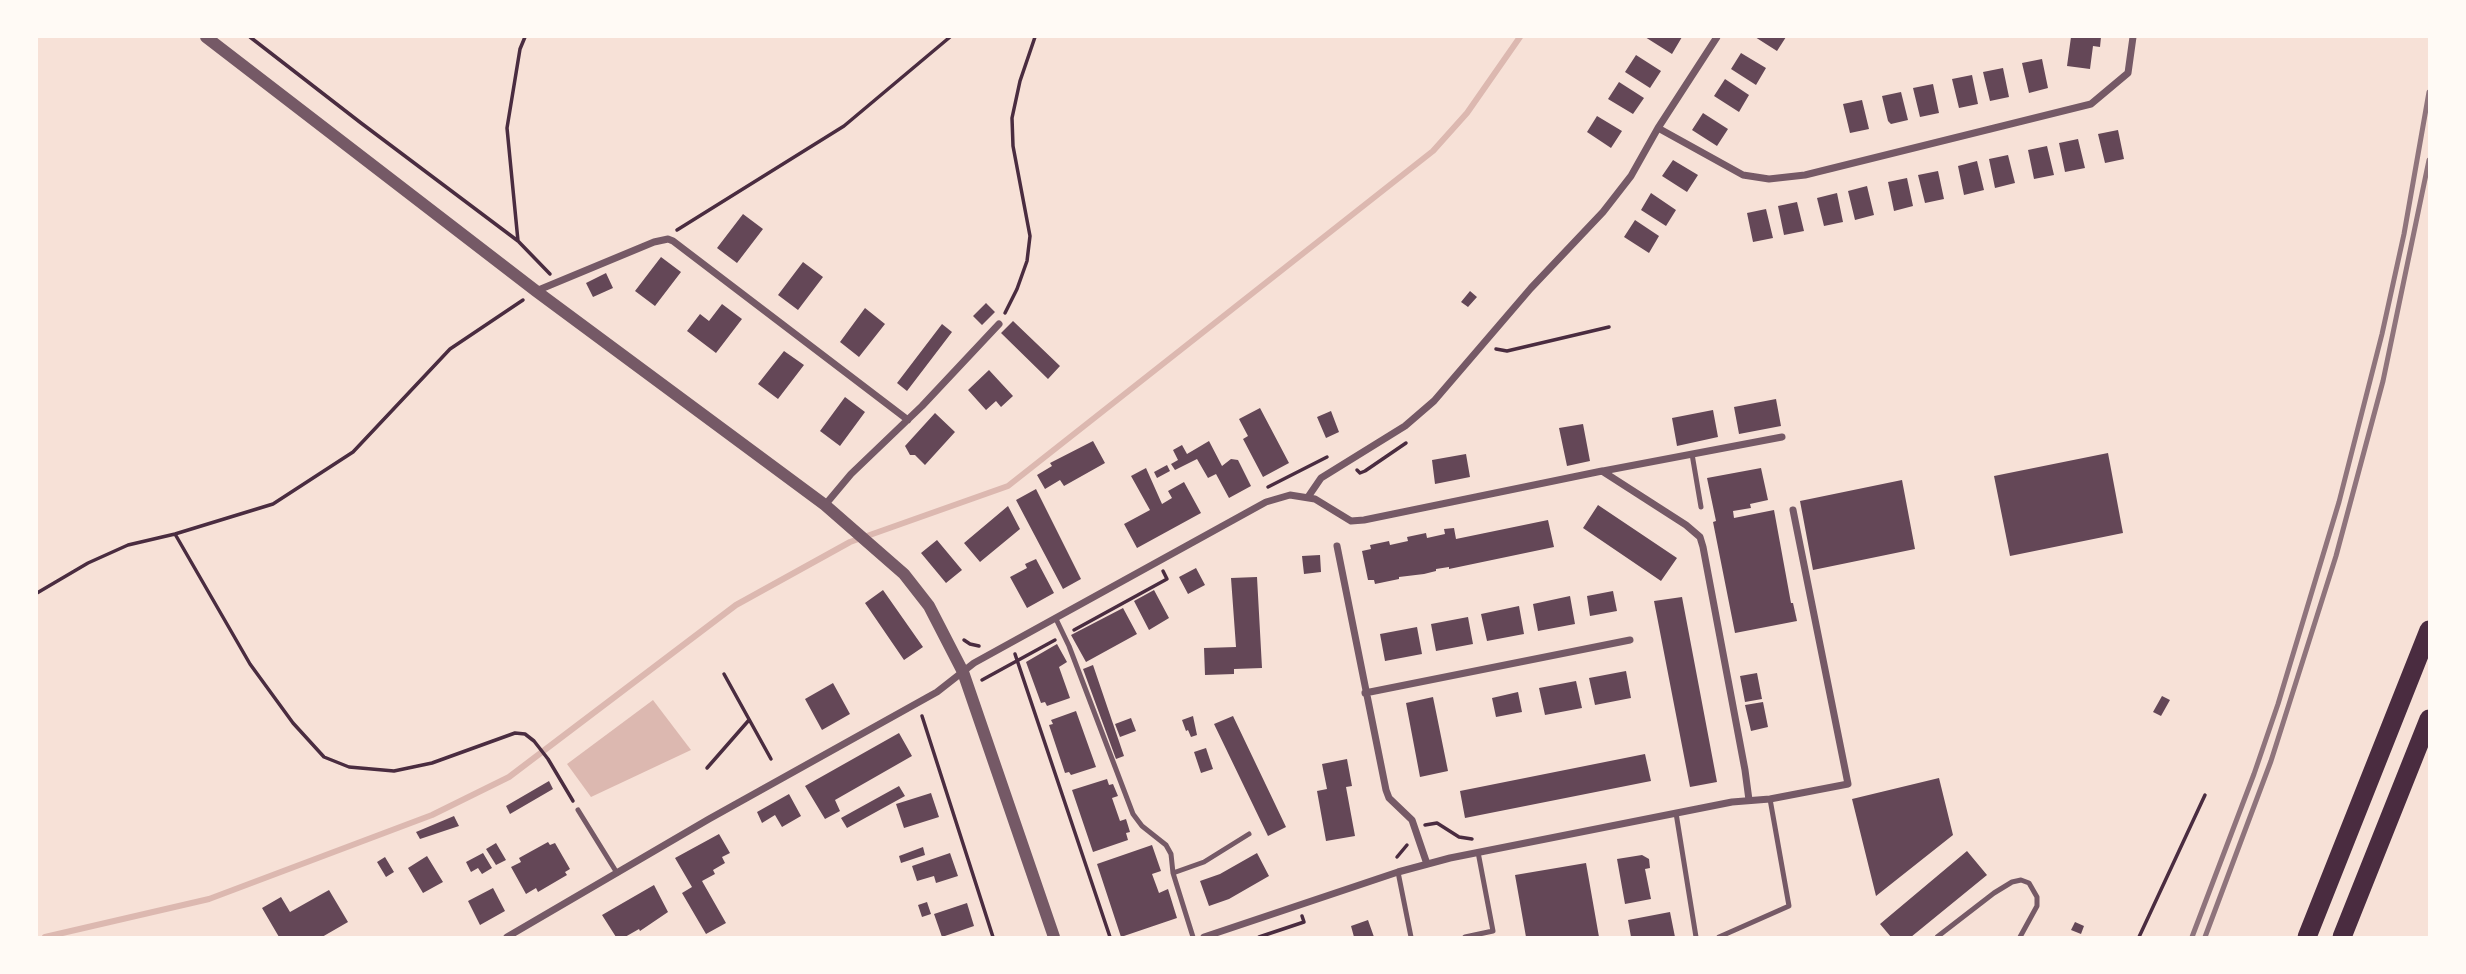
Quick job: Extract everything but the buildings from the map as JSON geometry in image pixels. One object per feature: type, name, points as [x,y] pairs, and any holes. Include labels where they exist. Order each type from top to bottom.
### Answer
[{"type":"highway","points":[[2307,937],[2429,630]]},
{"type":"highway","points":[[2342,937],[2429,719]]},
{"type":"street","points":[[206,37],[536,291],[825,505],[904,574],[924,598],[943,629],[963,672],[1054,937]]},
{"type":"street","points":[[1308,497],[1321,478],[1385,440],[1434,401],[1620,191],[1717,37]]},
{"type":"street","points":[[1658,128],[1743,175],[1769,178],[1805,175],[2091,104],[2128,73],[2133,37]]},
{"type":"street","points":[[536,291],[654,242],[668,239],[908,420]]},
{"type":"street","points":[[825,505],[851,474],[908,420],[999,324]]},
{"type":"street","points":[[507,937],[937,692],[974,663],[1266,502],[1290,495],[1308,497],[1349,520],[1364,520],[1782,436]]},
{"type":"street","points":[[1602,471],[1686,525],[1700,537],[1749,800]]},
{"type":"street","points":[[1205,937],[1427,864],[1676,813],[1749,800],[1770,799],[1848,783],[1793,510]]},
{"type":"street","points":[[1337,546],[1386,790],[1389,798],[1412,820],[1427,864]]},
{"type":"street","points":[[1365,692],[1630,640]]},
{"type":"lane","points":[[1692,454],[1701,507]]},
{"type":"lane","points":[[1056,619],[1069,646],[1133,814],[1142,827],[1166,845],[1171,854],[1173,873],[1193,937]]},
{"type":"lane","points":[[1719,937],[1789,906],[1770,799]]},
{"type":"lane","points":[[578,810],[617,873]]},
{"type":"lane","points":[[1676,813],[1696,937]]},
{"type":"lane","points":[[1173,873],[1204,862],[1249,834]]},
{"type":"lane","points":[[1465,937],[1493,931],[1478,852]]},
{"type":"lane","points":[[1398,872],[1411,937]]},
{"type":"lane","points":[[1937,937],[1994,893],[2012,882],[2021,880],[2029,883],[2038,897],[2037,906],[2020,937]]},
{"type":"path","points":[[250,37],[518,241],[546,268],[553,282]]},
{"type":"path","points":[[518,241],[507,128],[520,50],[526,37]]},
{"type":"path","points":[[668,239],[682,227],[844,126],[950,37]]},
{"type":"path","points":[[999,324],[1017,289],[1027,261],[1030,236],[1013,146],[1012,118],[1020,81],[1035,37]]},
{"type":"path","points":[[37,593],[88,563],[128,545],[175,534],[274,504],[353,452],[450,349],[536,291]]},
{"type":"path","points":[[1486,341],[1498,350],[1507,351],[1609,327]]},
{"type":"path","points":[[175,534],[250,664],[293,723],[324,757],[349,767],[394,771],[432,763],[514,733],[525,734],[548,759],[578,810]]},
{"type":"path","points":[[965,640],[970,644],[982,645]]},
{"type":"path","points":[[1012,643],[1111,937]]},
{"type":"path","points":[[724,674],[771,759]]},
{"type":"path","points":[[917,702],[993,937]]},
{"type":"path","points":[[707,768],[750,720]]},
{"type":"path","points":[[2138,937],[2205,796]]},
{"type":"path","points":[[1416,828],[1437,823],[1459,837],[1472,839]]},
{"type":"shaded area","points":[[653,700],[691,750],[591,797],[567,764]]},
{"type":"waterway","points":[[45,937],[209,899],[432,815],[509,777],[736,605],[850,542],[1008,486],[1433,151],[1467,113],[1520,37]]},
{"type":"railway","points":[[2192,937],[2278,704],[2339,502],[2382,334],[2404,234],[2429,92]]},
{"type":"railway","points":[[2205,937],[2271,761],[2336,556],[2383,381],[2429,160]]}]
